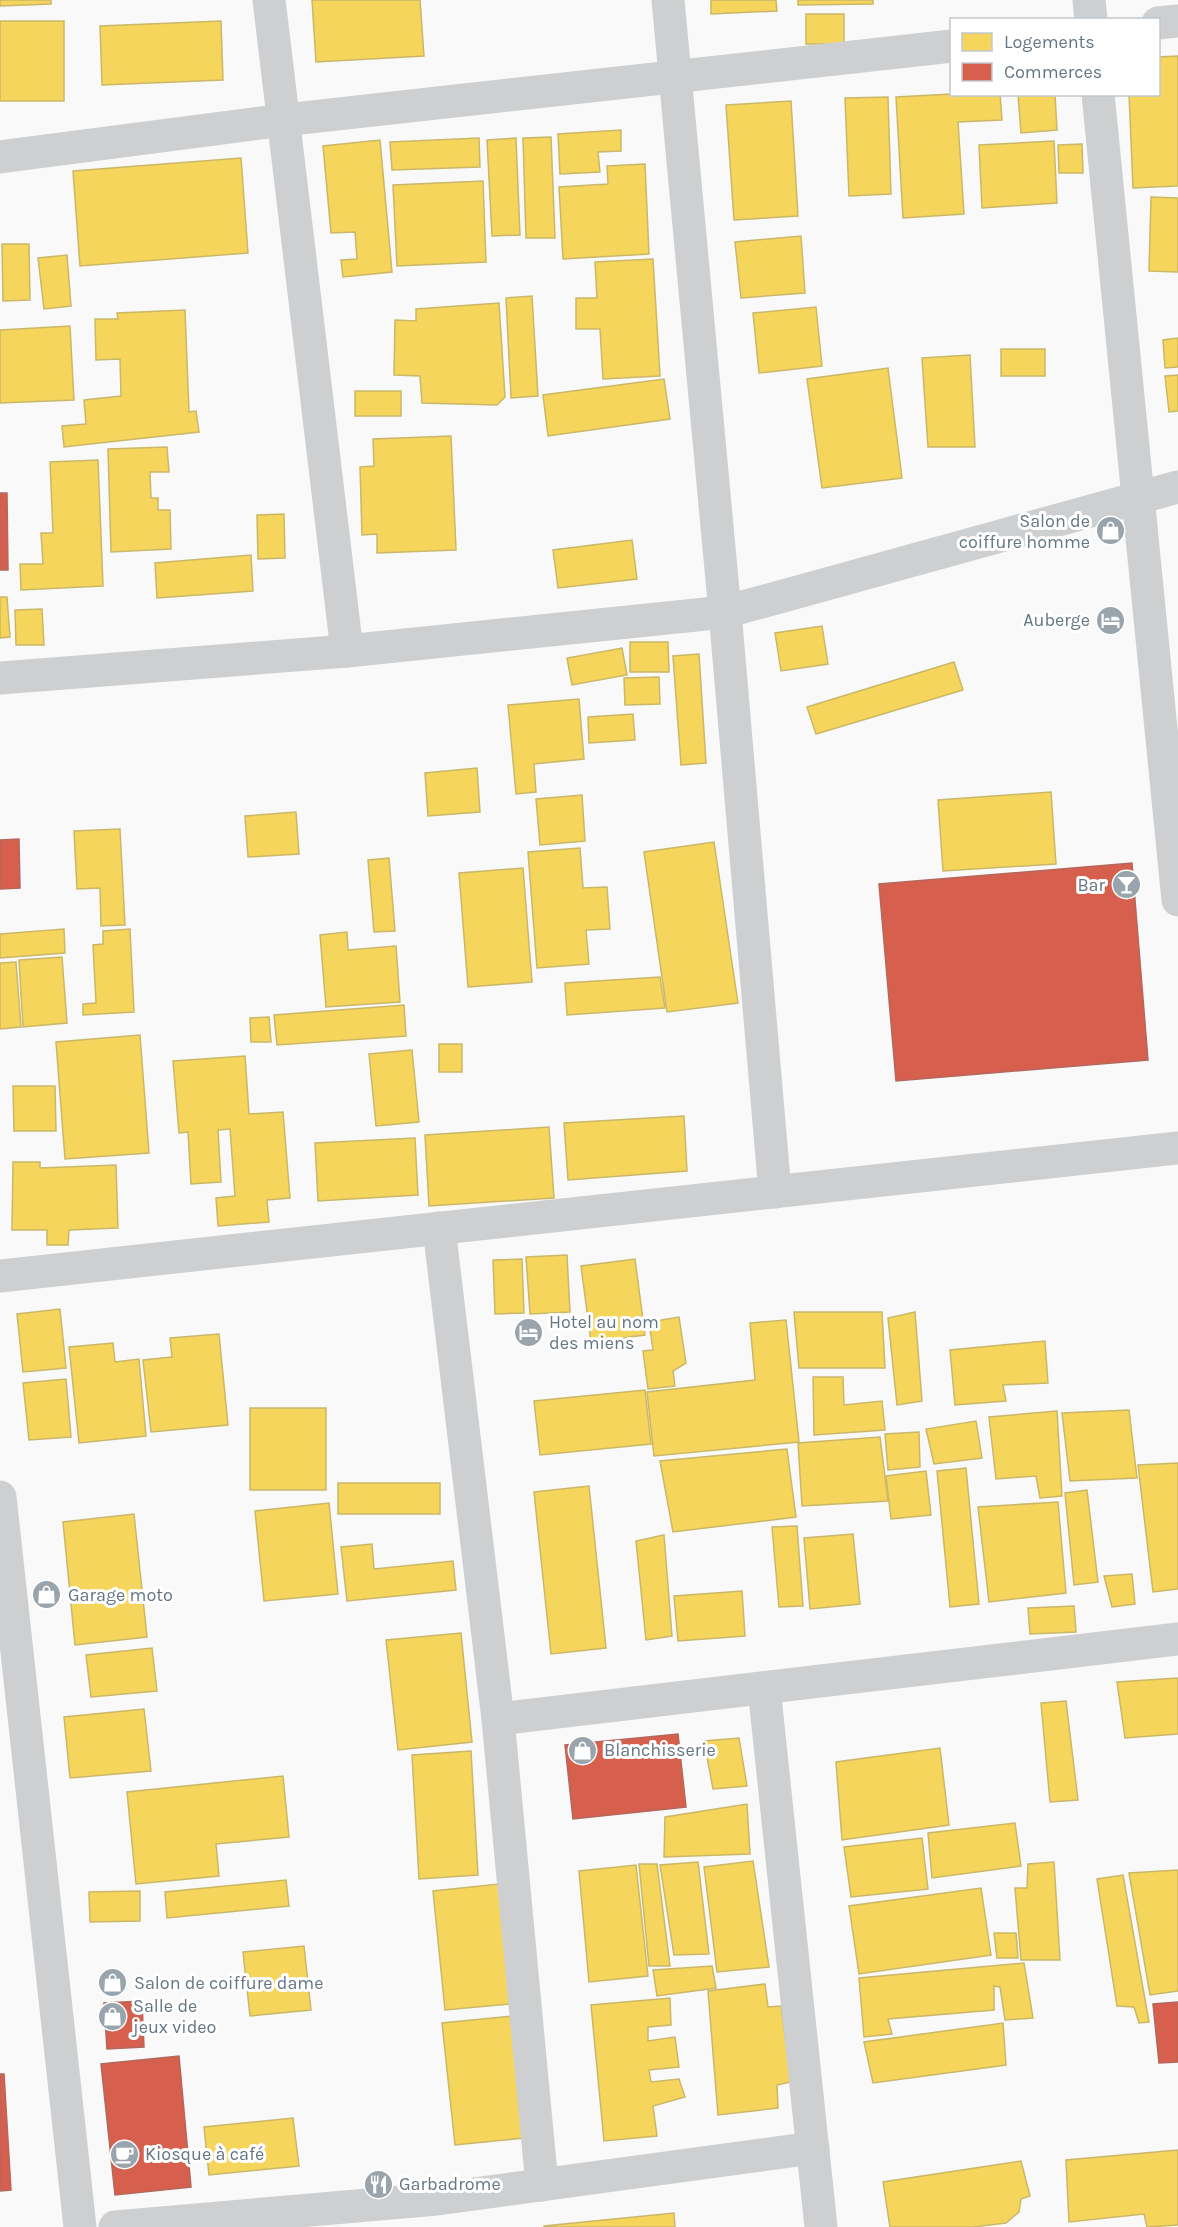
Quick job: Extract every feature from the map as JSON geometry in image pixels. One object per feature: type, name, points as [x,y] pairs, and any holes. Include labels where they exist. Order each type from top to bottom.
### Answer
[{"type":"street","points":[[269,0],[347,651]]},
{"type":"street","points":[[668,0],[725,612],[775,1192]]},
{"type":"street","points":[[1089,0],[1091,18]]},
{"type":"street","points":[[1160,23],[1178,21]]},
{"type":"street","points":[[0,158],[284,120],[950,46]]},
{"type":"street","points":[[1098,96],[1178,900]]},
{"type":"street","points":[[0,678],[347,651],[725,612],[1178,487]]},
{"type":"street","points":[[0,1276],[1178,1148]]},
{"type":"street","points":[[439,1228],[498,1719],[542,2185]]},
{"type":"street","points":[[0,1497],[80,2227]]},
{"type":"street","points":[[498,1719],[1178,1640]]},
{"type":"street","points":[[764,1688],[821,2227]]},
{"type":"street","points":[[115,2227],[438,2199],[813,2148]]},
{"type":"building: Logements","points":[[0,0],[51,0],[51,4],[0,6]]},
{"type":"building: Logements","points":[[312,0],[420,0],[424,56],[316,62]]},
{"type":"building: Logements","points":[[711,0],[776,0],[777,11],[711,14]]},
{"type":"building: Logements","points":[[798,0],[873,0],[873,4],[798,5]]},
{"type":"building: Logements","points":[[806,14],[844,14],[844,44],[806,44]]},
{"type":"building: Logements","points":[[0,21],[64,21],[64,101],[0,101]]},
{"type":"building: Logements","points":[[221,21],[223,80],[102,85],[100,26]]},
{"type":"building: Logements","points":[[1178,56],[1178,186],[1133,188],[1129,96],[1160,96],[1160,57]]},
{"type":"building: Logements","points":[[950,94],[950,96],[1000,96],[1002,120],[958,122],[964,214],[903,218],[896,97]]},
{"type":"building: Logements","points":[[1018,96],[1055,96],[1057,130],[1021,133]]},
{"type":"building: Logements","points":[[888,97],[891,194],[849,196],[845,98]]},
{"type":"building: Logements","points":[[791,101],[798,216],[734,220],[726,105]]},
{"type":"building: Logements","points":[[621,130],[621,151],[598,152],[600,172],[560,174],[558,134]]},
{"type":"building: Logements","points":[[551,137],[555,238],[526,238],[523,138]]},
{"type":"building: Logements","points":[[479,138],[480,167],[392,170],[390,142]]},
{"type":"building: Logements","points":[[516,138],[520,235],[492,236],[487,140]]},
{"type":"building: Logements","points":[[380,140],[392,272],[343,277],[341,260],[357,259],[355,232],[331,233],[323,146]]},
{"type":"building: Logements","points":[[1054,141],[1057,203],[982,208],[979,145]]},
{"type":"building: Logements","points":[[1082,144],[1083,173],[1059,173],[1058,145]]},
{"type":"building: Logements","points":[[241,158],[248,253],[80,266],[73,171]]},
{"type":"building: Logements","points":[[645,164],[649,254],[563,259],[559,187],[608,184],[607,166]]},
{"type":"building: Logements","points":[[483,181],[486,262],[397,266],[393,185]]},
{"type":"building: Logements","points":[[1151,197],[1178,198],[1178,272],[1149,271]]},
{"type":"building: Logements","points":[[801,236],[805,293],[741,298],[735,242]]},
{"type":"building: Logements","points":[[2,244],[29,244],[30,300],[3,301]]},
{"type":"building: Logements","points":[[67,255],[71,306],[44,309],[38,258]]},
{"type":"building: Logements","points":[[653,259],[660,376],[603,379],[600,329],[576,329],[576,298],[597,298],[595,262]]},
{"type":"building: Logements","points":[[532,296],[538,396],[511,398],[506,298]]},
{"type":"building: Logements","points":[[499,303],[505,397],[497,405],[422,403],[420,376],[394,375],[395,320],[416,321],[416,309]]},
{"type":"building: Logements","points":[[816,307],[822,366],[759,373],[753,313]]},
{"type":"building: Logements","points":[[185,310],[189,412],[196,411],[199,432],[64,447],[62,426],[86,424],[84,400],[121,396],[120,359],[96,360],[95,319],[118,319],[117,313]]},
{"type":"building: Logements","points":[[70,326],[74,400],[0,403],[0,330]]},
{"type":"building: Logements","points":[[1178,338],[1178,367],[1165,368],[1163,340]]},
{"type":"building: Logements","points":[[1001,349],[1045,349],[1045,376],[1001,376]]},
{"type":"building: Logements","points":[[970,355],[975,447],[928,447],[922,358]]},
{"type":"building: Logements","points":[[888,368],[902,478],[822,488],[807,379]]},
{"type":"building: Logements","points":[[1178,375],[1178,411],[1169,412],[1165,376]]},
{"type":"building: Logements","points":[[664,379],[670,419],[548,436],[543,395]]},
{"type":"building: Logements","points":[[355,391],[401,391],[401,416],[355,416]]},
{"type":"building: Logements","points":[[451,436],[456,550],[377,553],[377,534],[362,535],[360,467],[374,466],[373,439]]},
{"type":"building: Logements","points":[[167,447],[169,472],[150,472],[151,498],[158,498],[158,510],[170,510],[171,549],[111,552],[108,449]]},
{"type":"building: Logements","points":[[98,460],[103,586],[21,590],[20,564],[43,564],[41,533],[53,533],[50,462]]},
{"type":"building: Logements","points":[[284,514],[285,558],[258,559],[257,515]]},
{"type":"building: Logements","points":[[632,540],[637,579],[558,588],[553,550]]},
{"type":"building: Logements","points":[[251,555],[253,591],[157,598],[155,563]]},
{"type":"building: Logements","points":[[0,597],[7,597],[10,637],[0,638]]},
{"type":"building: Logements","points":[[42,609],[44,645],[16,645],[15,610]]},
{"type":"building: Logements","points":[[822,626],[828,664],[781,671],[775,633]]},
{"type":"building: Logements","points":[[630,642],[668,642],[669,672],[630,672]]},
{"type":"building: Logements","points":[[622,648],[627,675],[572,685],[567,658]]},
{"type":"building: Logements","points":[[699,654],[706,763],[681,765],[673,656]]},
{"type":"building: Logements","points":[[954,662],[963,690],[816,734],[807,707]]},
{"type":"building: Logements","points":[[659,677],[660,704],[625,705],[624,678]]},
{"type":"building: Logements","points":[[579,699],[584,759],[534,764],[536,792],[516,794],[508,705]]},
{"type":"building: Logements","points":[[633,714],[635,740],[589,743],[588,717]]},
{"type":"building: Logements","points":[[477,768],[480,812],[428,816],[425,773]]},
{"type":"building: Logements","points":[[1051,792],[1056,864],[943,871],[938,800]]},
{"type":"building: Logements","points":[[582,795],[585,841],[540,845],[536,799]]},
{"type":"building: Logements","points":[[296,812],[299,854],[248,857],[245,816]]},
{"type":"building: Logements","points":[[120,829],[125,925],[101,926],[100,888],[77,889],[74,831]]},
{"type":"building: Logements","points":[[714,842],[738,1003],[667,1012],[644,852]]},
{"type":"building: Logements","points":[[580,848],[583,888],[607,887],[610,929],[586,930],[589,964],[537,968],[528,852]]},
{"type":"building: Logements","points":[[389,858],[395,931],[374,932],[368,860]]},
{"type":"building: Logements","points":[[523,868],[532,982],[468,987],[459,873]]},
{"type":"building: Logements","points":[[64,929],[65,953],[0,958],[0,934]]},
{"type":"building: Logements","points":[[130,929],[134,1012],[83,1015],[83,1004],[96,1003],[93,945],[103,944],[103,931]]},
{"type":"building: Logements","points":[[347,932],[348,950],[396,946],[400,1002],[326,1007],[320,935]]},
{"type":"building: Logements","points":[[62,957],[67,1023],[23,1027],[19,960]]},
{"type":"building: Logements","points":[[16,962],[21,1027],[0,1029],[0,963]]},
{"type":"building: Logements","points":[[660,977],[665,1008],[567,1015],[565,983]]},
{"type":"building: Logements","points":[[404,1005],[406,1036],[277,1045],[274,1015]]},
{"type":"building: Logements","points":[[269,1017],[271,1042],[251,1042],[250,1018]]},
{"type":"building: Logements","points":[[140,1035],[149,1153],[65,1159],[56,1042]]},
{"type":"building: Logements","points":[[439,1044],[462,1044],[462,1072],[439,1072]]},
{"type":"building: Logements","points":[[412,1050],[419,1122],[376,1126],[369,1054]]},
{"type":"building: Logements","points":[[245,1056],[249,1114],[283,1112],[290,1198],[267,1200],[269,1222],[218,1226],[216,1198],[235,1196],[230,1129],[218,1130],[221,1182],[191,1184],[188,1132],[179,1133],[173,1061]]},
{"type":"building: Logements","points":[[13,1086],[55,1086],[56,1131],[14,1131]]},
{"type":"building: Logements","points":[[684,1116],[687,1171],[568,1180],[564,1123]]},
{"type":"building: Logements","points":[[549,1127],[554,1198],[429,1206],[425,1135]]},
{"type":"building: Logements","points":[[415,1138],[418,1195],[318,1201],[315,1143]]},
{"type":"building: Logements","points":[[13,1162],[40,1162],[40,1168],[116,1165],[118,1228],[69,1230],[68,1245],[47,1245],[47,1230],[12,1230]]},
{"type":"building: Logements","points":[[567,1255],[570,1312],[530,1314],[526,1257]]},
{"type":"building: Logements","points":[[522,1259],[524,1313],[495,1314],[493,1260]]},
{"type":"building: Logements","points":[[635,1259],[645,1335],[591,1342],[581,1266]]},
{"type":"building: Logements","points":[[60,1309],[66,1368],[23,1372],[17,1314]]},
{"type":"building: Logements","points":[[794,1312],[882,1312],[885,1368],[799,1368]]},
{"type":"building: Logements","points":[[915,1312],[922,1401],[897,1405],[888,1318]]},
{"type":"building: Logements","points":[[679,1317],[686,1363],[673,1371],[675,1386],[648,1389],[643,1351],[653,1350],[649,1322]]},
{"type":"building: Logements","points":[[786,1320],[799,1442],[654,1456],[647,1392],[755,1380],[750,1323]]},
{"type":"building: Logements","points":[[219,1334],[228,1425],[151,1432],[143,1360],[172,1357],[170,1338]]},
{"type":"building: Logements","points":[[1045,1341],[1048,1383],[1003,1385],[1006,1401],[955,1405],[950,1350]]},
{"type":"building: Logements","points":[[113,1343],[115,1362],[139,1359],[146,1436],[79,1443],[69,1347]]},
{"type":"building: Logements","points":[[813,1377],[843,1377],[844,1405],[882,1401],[885,1430],[814,1435]]},
{"type":"building: Logements","points":[[66,1379],[71,1437],[29,1440],[23,1383]]},
{"type":"building: Logements","points":[[645,1390],[651,1444],[540,1455],[534,1401]]},
{"type":"building: Logements","points":[[250,1408],[326,1408],[326,1490],[250,1490]]},
{"type":"building: Logements","points":[[1129,1410],[1137,1478],[1070,1481],[1062,1413]]},
{"type":"building: Logements","points":[[1057,1411],[1062,1496],[1040,1498],[1036,1476],[996,1479],[989,1417]]},
{"type":"building: Logements","points":[[976,1421],[982,1458],[934,1464],[926,1429]]},
{"type":"building: Logements","points":[[919,1432],[920,1467],[888,1470],[885,1434]]},
{"type":"building: Logements","points":[[880,1437],[888,1501],[802,1506],[798,1443]]},
{"type":"building: Logements","points":[[787,1449],[796,1517],[673,1532],[660,1461]]},
{"type":"building: Logements","points":[[1178,1463],[1178,1589],[1153,1592],[1138,1465]]},
{"type":"building: Logements","points":[[966,1468],[979,1604],[950,1607],[937,1471]]},
{"type":"building: Logements","points":[[926,1471],[931,1515],[891,1519],[886,1476]]},
{"type":"building: Logements","points":[[338,1483],[440,1483],[440,1514],[338,1514]]},
{"type":"building: Logements","points":[[589,1486],[606,1648],[551,1654],[534,1492]]},
{"type":"building: Logements","points":[[1087,1490],[1098,1582],[1074,1585],[1065,1493]]},
{"type":"building: Logements","points":[[1058,1502],[1066,1593],[989,1602],[978,1507]]},
{"type":"building: Logements","points":[[329,1503],[338,1594],[264,1601],[255,1511]]},
{"type":"building: Logements","points":[[134,1514],[147,1637],[75,1645],[63,1522]]},
{"type":"building: Logements","points":[[797,1526],[803,1606],[779,1607],[772,1527]]},
{"type":"building: Logements","points":[[853,1534],[860,1604],[810,1609],[804,1538]]},
{"type":"building: Logements","points":[[664,1535],[672,1636],[646,1640],[636,1541]]},
{"type":"building: Logements","points":[[372,1544],[374,1569],[453,1561],[456,1590],[347,1601],[341,1547]]},
{"type":"building: Logements","points":[[1132,1574],[1135,1604],[1112,1607],[1104,1576]]},
{"type":"building: Logements","points":[[742,1591],[745,1636],[678,1641],[674,1596]]},
{"type":"building: Logements","points":[[1074,1606],[1076,1632],[1030,1634],[1028,1608]]},
{"type":"building: Logements","points":[[461,1633],[472,1742],[398,1750],[386,1640]]},
{"type":"building: Logements","points":[[152,1648],[157,1691],[91,1697],[86,1655]]},
{"type":"building: Logements","points":[[1178,1678],[1178,1734],[1125,1738],[1117,1682]]},
{"type":"building: Logements","points":[[1066,1701],[1078,1800],[1050,1802],[1041,1703]]},
{"type":"building: Logements","points":[[144,1709],[151,1771],[70,1778],[64,1717]]},
{"type":"building: Logements","points":[[739,1738],[747,1786],[713,1789],[704,1741]]},
{"type":"building: Logements","points":[[940,1748],[949,1825],[842,1840],[836,1762]]},
{"type":"building: Logements","points":[[471,1751],[478,1875],[419,1879],[412,1755]]},
{"type":"building: Logements","points":[[283,1776],[289,1837],[216,1844],[219,1876],[136,1884],[127,1792]]},
{"type":"building: Logements","points":[[747,1804],[750,1854],[664,1857],[665,1817]]},
{"type":"building: Logements","points":[[1015,1823],[1021,1866],[932,1878],[928,1833]]},
{"type":"building: Logements","points":[[922,1838],[928,1889],[851,1897],[844,1847]]},
{"type":"building: Logements","points":[[753,1861],[769,1967],[717,1972],[704,1867]]},
{"type":"building: Logements","points":[[698,1862],[709,1954],[674,1955],[660,1865]]},
{"type":"building: Logements","points":[[1054,1862],[1060,1960],[1021,1960],[1015,1888],[1027,1888],[1028,1864]]},
{"type":"building: Logements","points":[[639,1864],[657,1864],[670,1966],[649,1966]]},
{"type":"building: Logements","points":[[636,1865],[648,1976],[589,1982],[579,1871]]},
{"type":"building: Logements","points":[[1178,1870],[1178,1991],[1150,1995],[1129,1873]]},
{"type":"building: Logements","points":[[1123,1875],[1149,2022],[1139,2023],[1134,2007],[1117,2006],[1097,1879]]},
{"type":"building: Logements","points":[[286,1880],[289,1906],[167,1918],[165,1892]]},
{"type":"building: Logements","points":[[499,1884],[511,2004],[445,2010],[433,1891]]},
{"type":"building: Logements","points":[[981,1888],[991,1955],[859,1974],[849,1906]]},
{"type":"building: Logements","points":[[140,1891],[140,1921],[90,1922],[89,1892]]},
{"type":"building: Logements","points":[[994,1933],[1016,1933],[1018,1958],[997,1958]]},
{"type":"building: Logements","points":[[304,1946],[311,2010],[250,2016],[243,1952]]},
{"type":"building: Logements","points":[[1024,1963],[1033,2018],[1005,2020],[1000,1987],[994,1986],[994,2010],[888,2019],[892,2034],[864,2037],[859,1978]]},
{"type":"building: Logements","points":[[712,1966],[716,1988],[657,1996],[653,1970]]},
{"type":"building: Logements","points":[[765,1984],[768,2007],[781,2006],[791,2082],[777,2085],[778,2108],[718,2115],[708,1991]]},
{"type":"building: Logements","points":[[670,1998],[671,2025],[648,2027],[648,2041],[675,2037],[679,2067],[649,2070],[651,2082],[679,2079],[685,2097],[653,2106],[657,2136],[604,2141],[591,2005]]},
{"type":"building: Logements","points":[[512,2016],[524,2138],[455,2145],[442,2023]]},
{"type":"building: Logements","points":[[1003,2023],[1006,2065],[873,2083],[864,2042]]},
{"type":"building: Logements","points":[[293,2118],[299,2166],[209,2175],[204,2127]]},
{"type":"building: Logements","points":[[1178,2150],[1178,2225],[1147,2227],[1144,2214],[1069,2222],[1066,2160]]},
{"type":"building: Logements","points":[[1021,2161],[1030,2196],[1021,2199],[1019,2212],[1006,2223],[973,2227],[890,2227],[883,2182]]},
{"type":"building: Logements","points":[[674,2213],[675,2227],[544,2227],[544,2226]]},
{"type":"building: Commerces","points":[[0,493],[7,493],[8,570],[0,570]]},
{"type":"building: Commerces","points":[[19,839],[20,888],[0,889],[0,840]]},
{"type":"building: Commerces","points":[[1132,863],[1148,1060],[896,1081],[879,884]]},
{"type":"building: Commerces","points":[[678,1734],[686,1807],[573,1819],[565,1745]]},
{"type":"building: Commerces","points":[[142,2001],[144,2047],[107,2049],[104,2003]]},
{"type":"building: Commerces","points":[[1178,2002],[1178,2062],[1159,2063],[1153,2004]]},
{"type":"building: Commerces","points":[[179,2056],[191,2187],[115,2195],[101,2064]]},
{"type":"building: Commerces","points":[[0,2074],[4,2074],[11,2190],[0,2191]]},
{"type":"place","name":"Salon de coiffure homme","points":[[1111,531]]},
{"type":"place","name":"Auberge","points":[[1111,620]]},
{"type":"place","name":"Bar","points":[[1126,885]]},
{"type":"place","name":"Hotel au nom des miens","points":[[528,1332]]},
{"type":"place","name":"Garage moto","points":[[47,1595]]},
{"type":"place","name":"Blanchisserie","points":[[583,1750]]},
{"type":"place","name":"Salon de coiffure dame","points":[[113,1983]]},
{"type":"place","name":"Salle de jeux video","points":[[112,2016]]},
{"type":"place","name":"Kiosque à café","points":[[124,2154]]},
{"type":"place","name":"Garbadrome","points":[[378,2184]]}]
